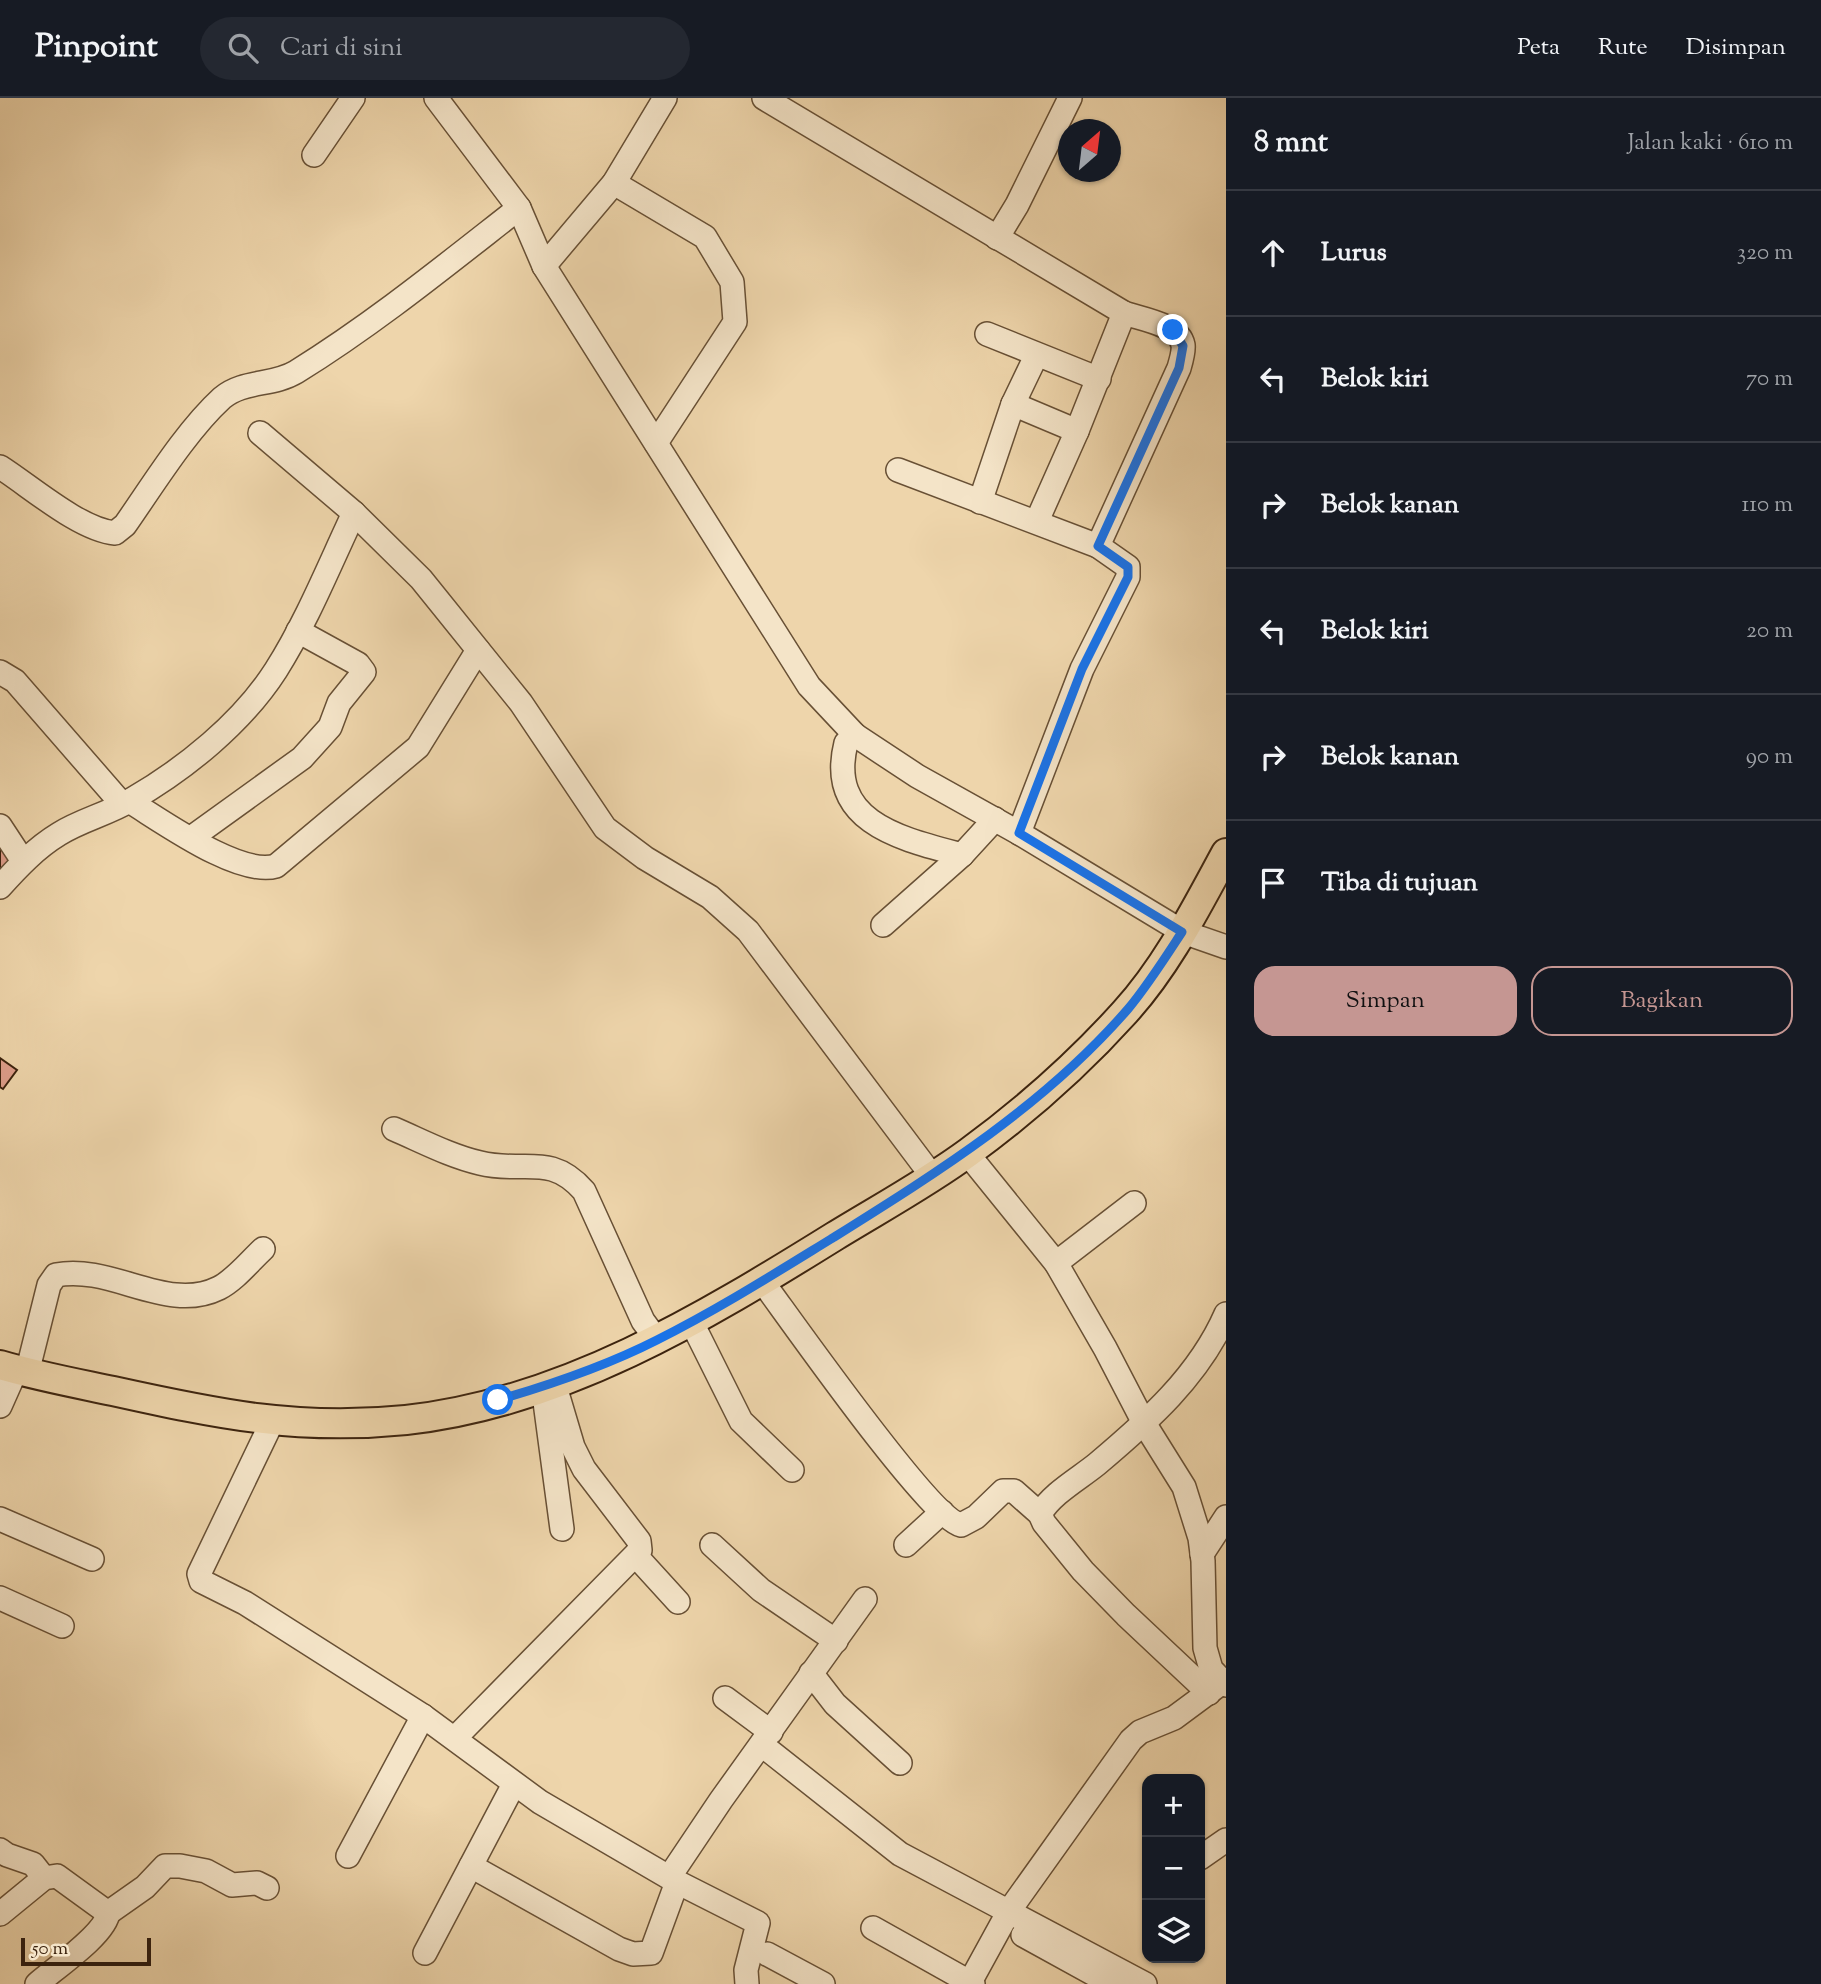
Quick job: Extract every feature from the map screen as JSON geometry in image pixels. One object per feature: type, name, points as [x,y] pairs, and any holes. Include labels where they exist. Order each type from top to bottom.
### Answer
[{"type":"main road","points":[[14,1369],[205,1413],[272,1422],[350,1424],[456,1413],[548,1385],[657,1340],[762,1281],[932,1176],[967,1153],[1018,1113],[1108,1030],[1144,990],[1182,932],[1226,853]]},
{"type":"street","points":[[314,155],[353,98]]},
{"type":"street","points":[[436,98],[519,208],[544,266],[808,686],[855,736],[917,776],[1019,833],[1182,932],[1226,947]]},
{"type":"street","points":[[544,266],[614,183],[665,98]]},
{"type":"street","points":[[764,98],[1124,313],[1173,330],[1183,346],[1179,368],[1098,546]]},
{"type":"street","points":[[997,237],[1017,205],[1070,98]]},
{"type":"street","points":[[614,183],[705,237],[732,282],[735,322],[656,443]]},
{"type":"street","points":[[0,467],[84,522],[105,532],[115,533],[125,525],[204,418],[223,398],[251,384],[284,379],[340,344],[408,296],[519,208]]},
{"type":"street","points":[[1037,521],[1099,379],[1124,313]]},
{"type":"street","points":[[987,334],[1036,356],[1099,379]]},
{"type":"street","points":[[980,502],[1013,404],[1036,356]]},
{"type":"street","points":[[1013,404],[1077,431]]},
{"type":"street","points":[[260,433],[354,513],[421,579],[521,703],[605,828],[645,858],[710,897],[748,931],[932,1176]]},
{"type":"street","points":[[898,470],[1098,546],[1128,567],[1128,577],[1082,669],[1019,833]]},
{"type":"street","points":[[0,887],[23,861],[59,834],[126,803],[192,757],[244,710],[275,671],[298,631],[354,513]]},
{"type":"street","points":[[191,838],[302,758],[330,727],[339,703],[361,679],[364,672],[358,664],[298,631]]},
{"type":"street","points":[[0,672],[15,681],[126,803],[238,862],[265,870],[276,866],[418,747],[478,650]]},
{"type":"street","points":[[855,736],[846,743],[841,766],[850,802],[866,818],[910,841],[962,855]]},
{"type":"street","points":[[883,925],[962,855],[995,819]]},
{"type":"street","points":[[0,826],[23,861]]},
{"type":"street","points":[[394,1129],[478,1163],[499,1167],[543,1165],[572,1176],[590,1202],[643,1321],[657,1340]]},
{"type":"street","points":[[967,1153],[1056,1263],[1144,1423],[1184,1487],[1202,1555],[1205,1648],[1219,1686]]},
{"type":"street","points":[[1056,1263],[1134,1203]]},
{"type":"street","points":[[0,1406],[49,1285],[56,1275],[95,1273],[172,1296],[196,1296],[220,1288],[263,1249]]},
{"type":"street","points":[[762,1281],[896,1461],[954,1523],[964,1524],[1003,1491],[1010,1489],[1040,1514],[1044,1523],[1083,1571],[1219,1686]]},
{"type":"street","points":[[1040,1514],[1144,1423],[1206,1356],[1226,1314]]},
{"type":"street","points":[[691,1321],[741,1421],[793,1470]]},
{"type":"street","points":[[548,1385],[562,1529]]},
{"type":"street","points":[[455,1738],[640,1550],[639,1541],[597,1489],[573,1447],[548,1385]]},
{"type":"street","points":[[272,1422],[199,1574],[201,1581],[245,1603],[423,1716],[514,1784],[587,1830],[758,1923],[746,1970],[747,1984]]},
{"type":"street","points":[[906,1545],[942,1512]]},
{"type":"street","points":[[1202,1555],[1226,1517]]},
{"type":"street","points":[[0,1520],[92,1559]]},
{"type":"street","points":[[712,1545],[761,1590],[836,1641]]},
{"type":"street","points":[[636,1557],[678,1602]]},
{"type":"street","points":[[0,1598],[62,1626]]},
{"type":"street","points":[[471,1866],[619,1949],[642,1955],[651,1953],[674,1879],[721,1800],[864,1599]]},
{"type":"street","points":[[811,1673],[835,1704],[900,1763]]},
{"type":"street","points":[[873,1928],[971,1983],[1006,1917],[1131,1740],[1140,1732],[1174,1718],[1219,1686]]},
{"type":"street","points":[[725,1698],[766,1739],[900,1854],[1112,1984]]},
{"type":"street","points":[[348,1856],[423,1716]]},
{"type":"street","points":[[425,1953],[514,1784]]},
{"type":"street","points":[[1205,1855],[1226,1840]]},
{"type":"street","points":[[0,1850],[33,1864],[44,1878]]},
{"type":"street","points":[[37,1984],[99,1931],[107,1921],[108,1913],[145,1887],[165,1866],[206,1871],[232,1885],[257,1883],[267,1888]]},
{"type":"street","points":[[0,1914],[44,1878],[57,1876],[108,1913]]},
{"type":"street","points":[[1006,1917],[1145,1984]]},
{"type":"street","points":[[767,1954],[822,1984]]},
{"type":"building","points":[[0,841],[18,858],[4,872],[0,869]]},
{"type":"building","points":[[0,1058],[17,1070],[3,1089],[0,1087]]},
{"type":"route","points":[[498,1400],[573,1377],[657,1340],[762,1281],[967,1153],[1018,1113],[1108,1030],[1144,990],[1182,932],[1019,833],[1082,669],[1128,577],[1128,567],[1098,546],[1179,368],[1183,346],[1173,330]]}]
